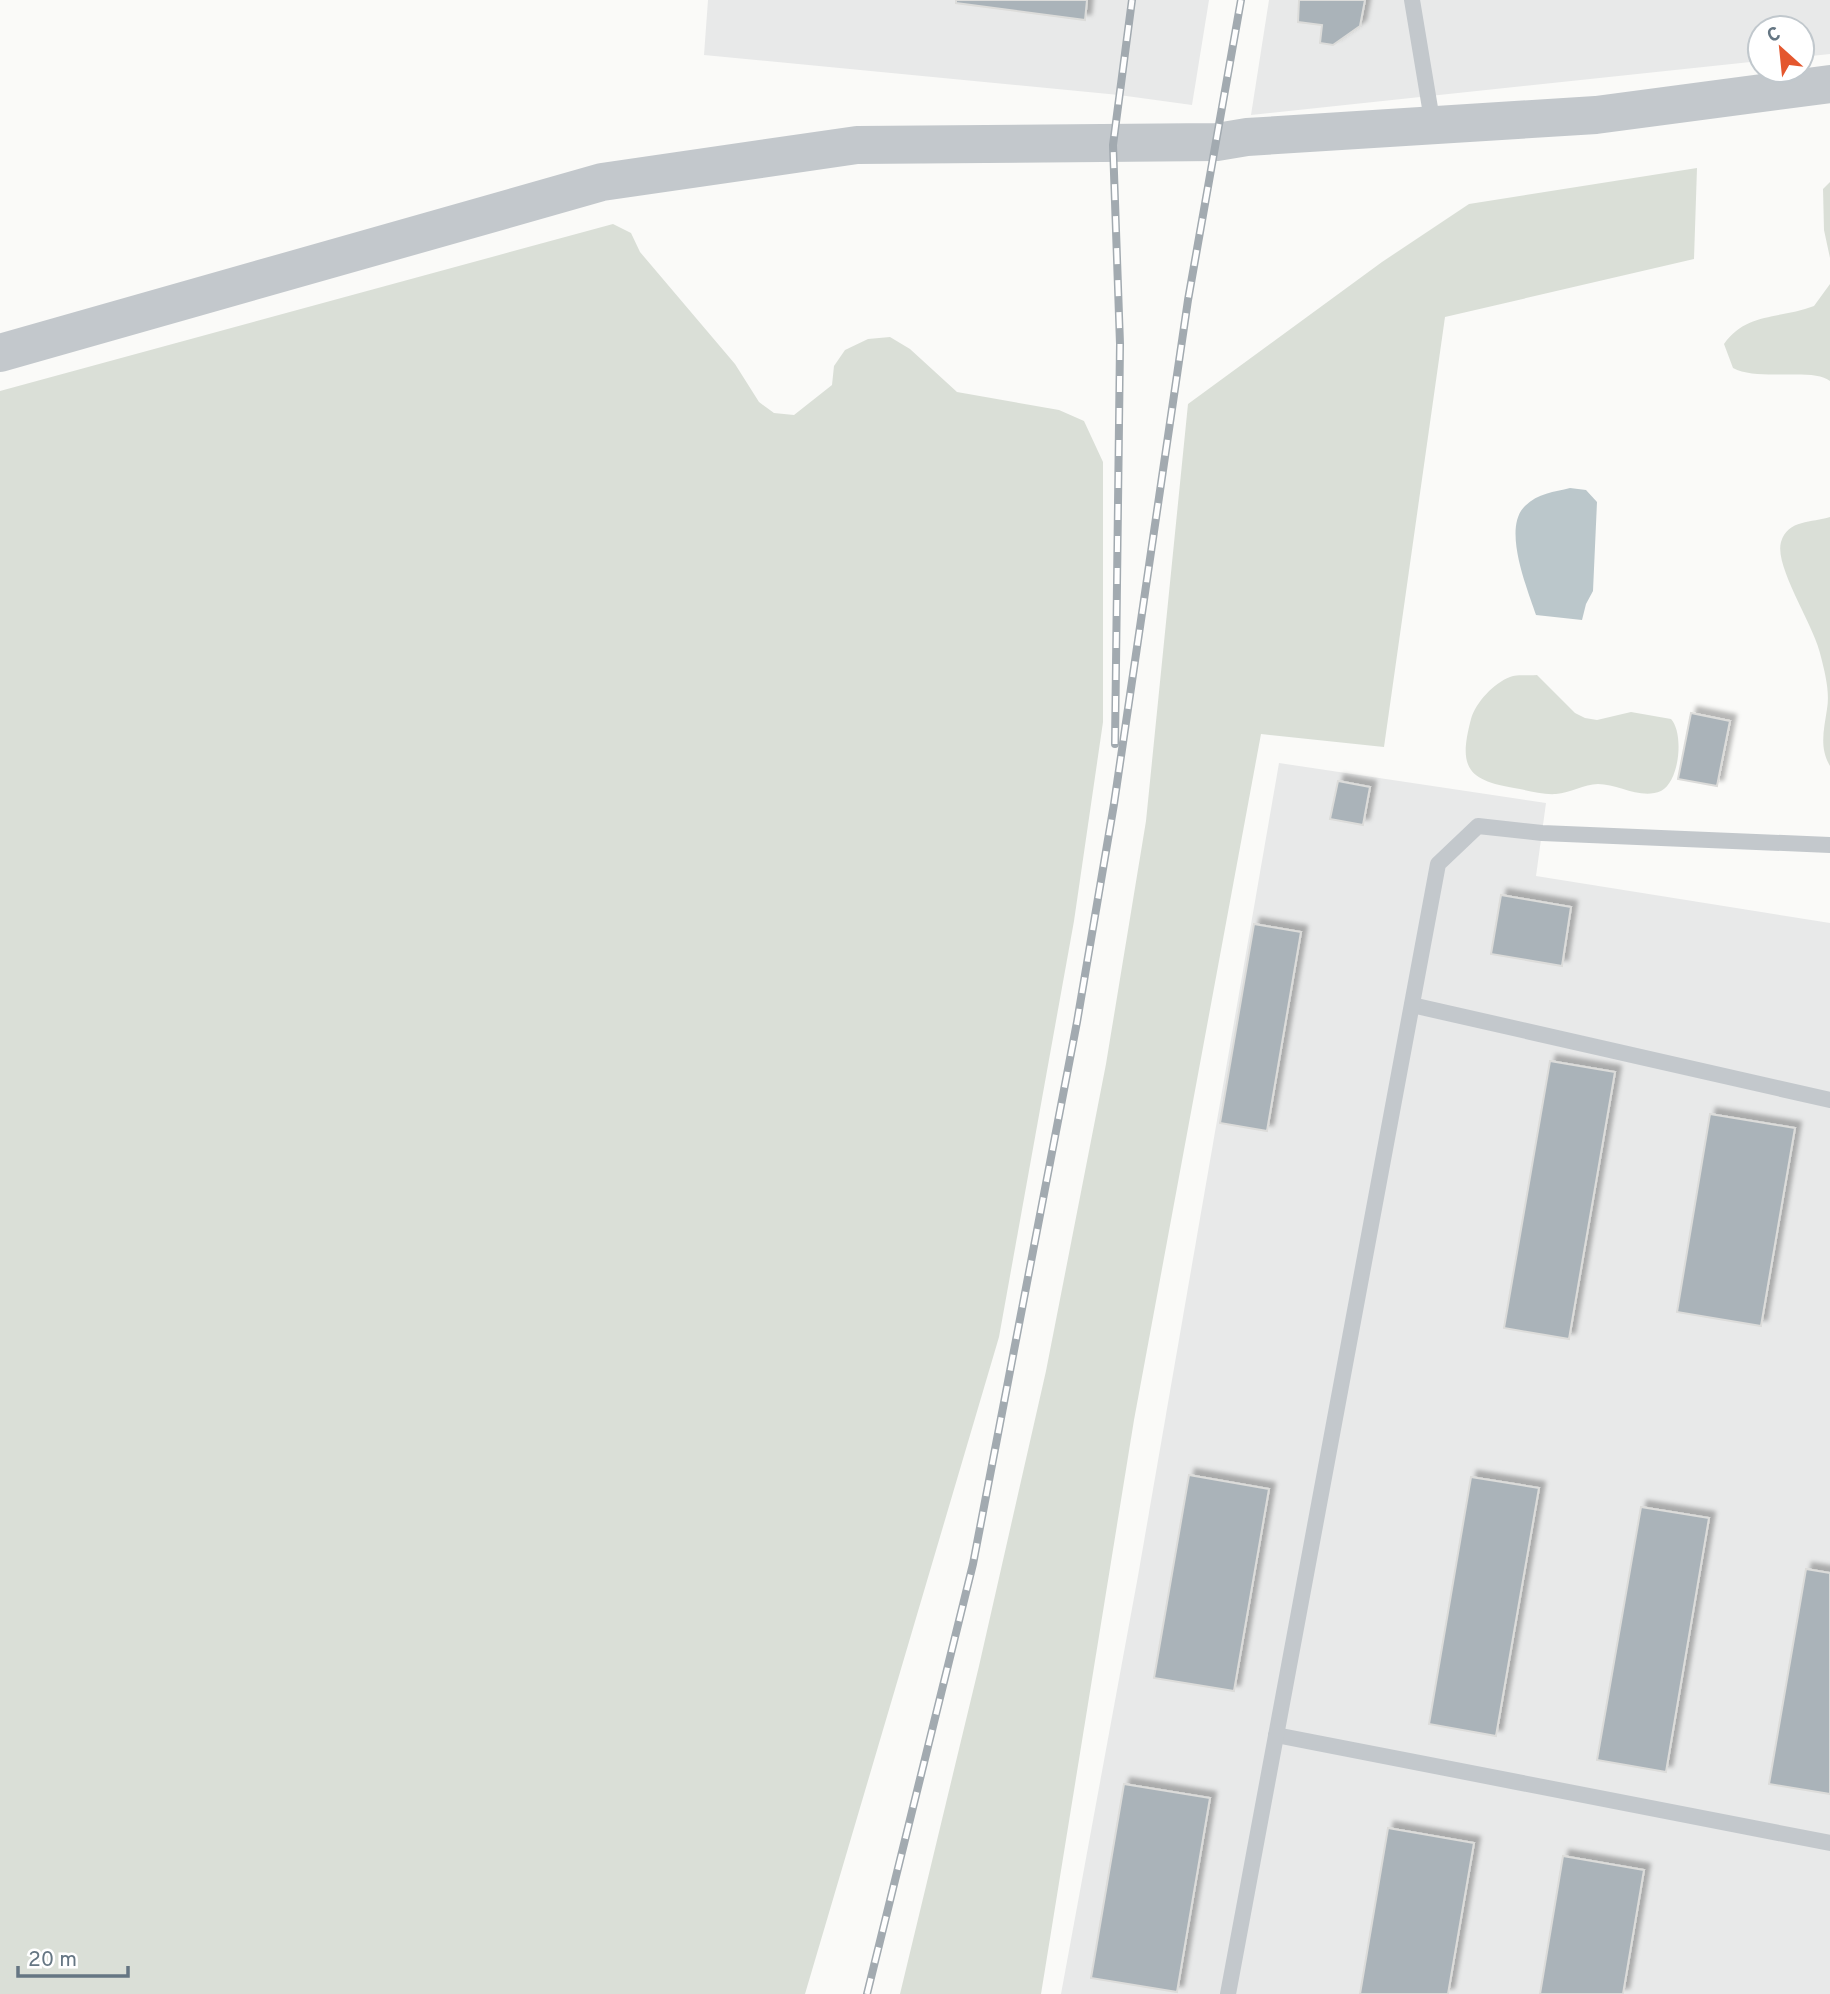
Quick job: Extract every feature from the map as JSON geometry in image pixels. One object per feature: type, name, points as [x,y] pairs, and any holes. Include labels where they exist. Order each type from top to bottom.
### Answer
[{"type":"street","points":[[0,354],[602,182],[857,145],[1216,142],[1596,116],[1830,84]]},
{"type":"lane","points":[[1412,0],[1433,126]]},
{"type":"lane","points":[[1228,1994],[1438,864],[1478,826],[1542,833],[1830,845]]},
{"type":"lane","points":[[1412,1005],[1830,1100]]},
{"type":"lane","points":[[1276,1735],[1830,1843]]},
{"type":"shaded area","points":[[708,0],[1209,0],[1192,105],[1119,95],[704,55]]},
{"type":"shaded area","points":[[1269,0],[1830,0],[1830,54],[1816,56],[1816,14],[1746,14],[1746,62],[1251,115]]},
{"type":"shaded area","points":[[1697,168],[1694,259],[1445,317],[1384,747],[1261,734],[1134,1420],[1041,1994],[900,1994],[1046,1371],[1106,1064],[1146,821],[1188,404],[1382,262],[1469,204]]},
{"type":"shaded area","points":[[1830,182],[1830,258],[1824,230],[1823,189]]},
{"type":"shaded area","points":[[613,224],[631,233],[640,252],[735,364],[759,402],[774,413],[794,415],[832,385],[834,366],[845,350],[868,339],[890,337],[910,349],[957,392],[1059,410],[1084,421],[1103,462],[1103,722],[1074,921],[999,1337],[805,1994],[0,1994],[0,391]]},
{"type":"shaded area","points":[[1830,284],[1830,381],[1812,375],[1757,374],[1733,368],[1724,344],[1733,334],[1753,321],[1814,306]]},
{"type":"shaded area","points":[[1570,488],[1586,490],[1597,502],[1593,591],[1582,620],[1536,615],[1522,574],[1516,543],[1518,516],[1525,506],[1541,496]]},
{"type":"shaded area","points":[[1830,517],[1830,766],[1823,745],[1828,703],[1824,669],[1817,644],[1789,581],[1780,553],[1781,542],[1789,529],[1801,523]]},
{"type":"shaded area","points":[[1537,675],[1575,713],[1585,718],[1597,720],[1631,712],[1671,719],[1679,745],[1676,768],[1667,786],[1661,791],[1646,794],[1598,784],[1551,794],[1498,785],[1476,775],[1466,759],[1466,748],[1471,719],[1477,706],[1492,688],[1504,680],[1516,676]]},
{"type":"shaded area","points":[[1279,763],[1546,803],[1536,876],[1830,923],[1830,1994],[1061,1994],[1138,1576]]},
{"type":"building","points":[[956,0],[1087,0],[1085,20],[956,3]]},
{"type":"building","points":[[1299,0],[1365,0],[1360,26],[1333,45],[1320,43],[1322,25],[1298,22]]},
{"type":"building","points":[[1691,713],[1730,721],[1717,786],[1678,779]]},
{"type":"building","points":[[1338,781],[1370,787],[1363,825],[1330,819]]},
{"type":"building","points":[[1501,895],[1571,907],[1562,966],[1491,954]]},
{"type":"building","points":[[1254,924],[1301,932],[1267,1131],[1220,1123]]},
{"type":"building","points":[[1550,1061],[1615,1072],[1569,1339],[1504,1328]]},
{"type":"building","points":[[1710,1114],[1795,1128],[1761,1326],[1677,1312]]},
{"type":"building","points":[[1189,1475],[1269,1489],[1234,1691],[1154,1678]]},
{"type":"building","points":[[1471,1477],[1539,1488],[1496,1736],[1429,1724]]},
{"type":"building","points":[[1641,1507],[1709,1518],[1666,1772],[1597,1760]]},
{"type":"building","points":[[1806,1569],[1830,1573],[1830,1794],[1769,1784]]},
{"type":"building","points":[[1124,1784],[1210,1798],[1177,1992],[1091,1978]]},
{"type":"building","points":[[1388,1828],[1474,1843],[1448,1994],[1360,1994]]},
{"type":"building","points":[[1563,1856],[1644,1870],[1623,1994],[1540,1994]]},
{"type":"railway","points":[[1115,744],[1120,344],[1113,145],[1132,0]]},
{"type":"railway","points":[[867,1994],[973,1564],[1077,1022],[1114,804],[1188,300],[1241,0]]}]
